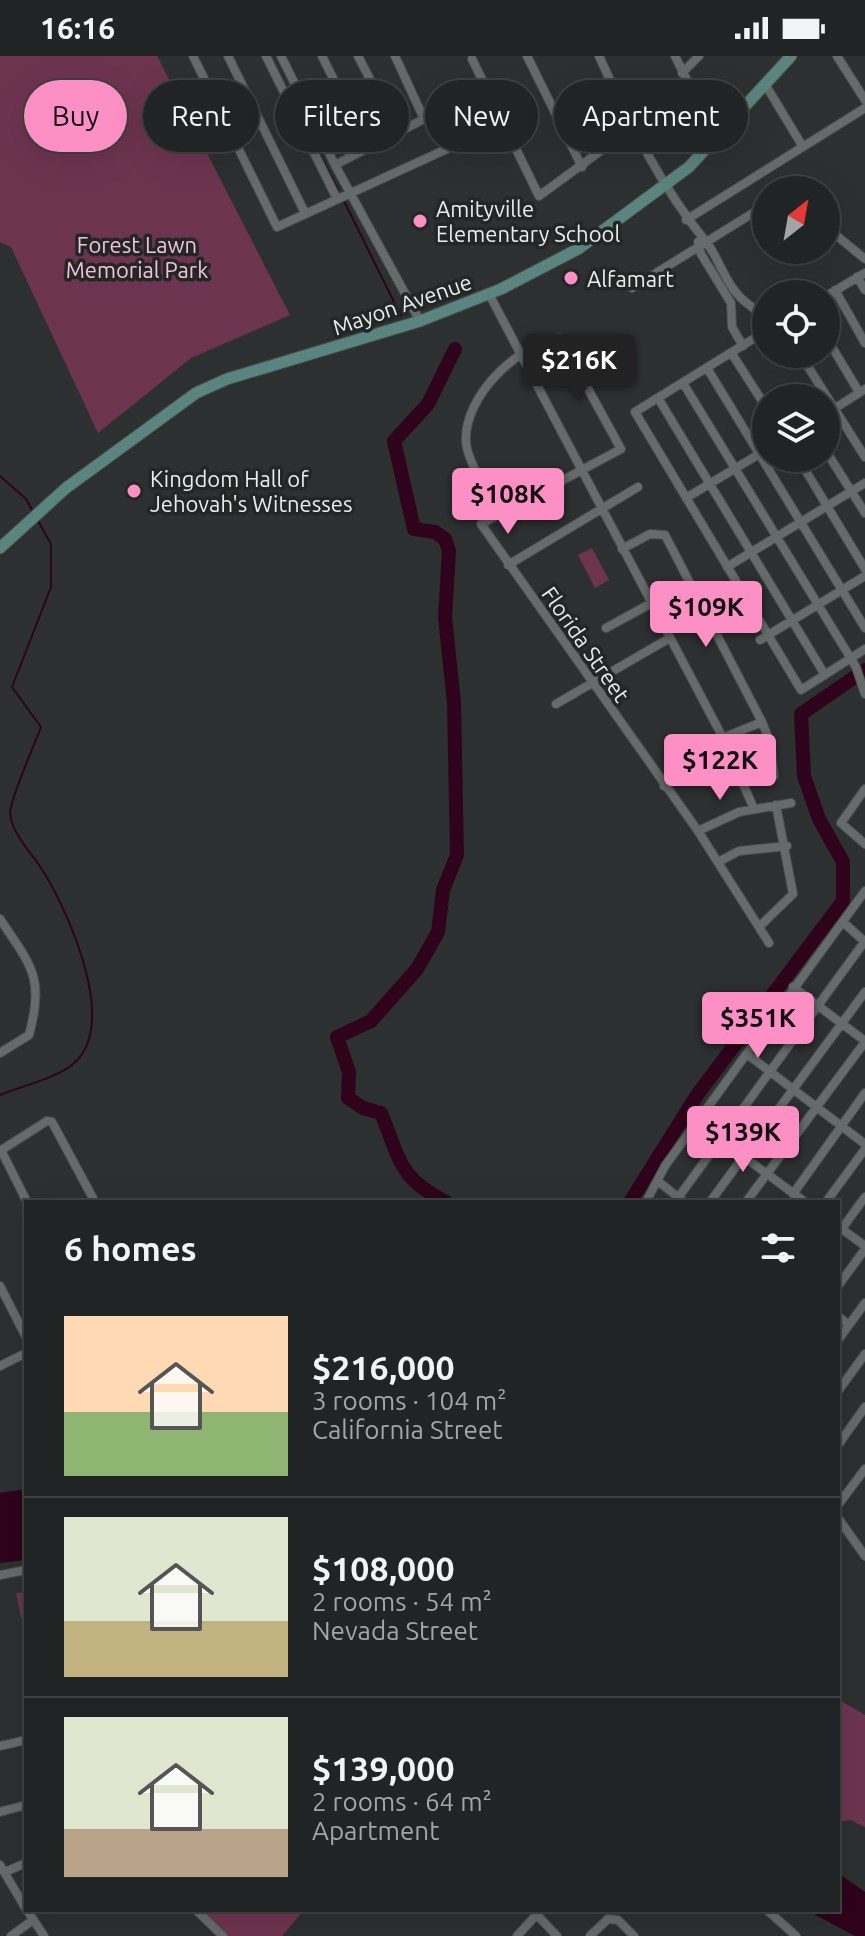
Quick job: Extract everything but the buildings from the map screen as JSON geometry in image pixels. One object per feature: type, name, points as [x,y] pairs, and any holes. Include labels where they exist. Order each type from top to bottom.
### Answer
[{"type":"main road","name":"Mayon Avenue","points":[[748,103],[791,56]]},
{"type":"main road","name":"Mayon Avenue","points":[[0,548],[66,488],[188,397],[221,381],[420,321],[489,294],[578,249],[666,188],[703,152]]},
{"type":"street","points":[[193,56],[277,227],[441,152]]},
{"type":"street","points":[[228,56],[305,213]]},
{"type":"street","points":[[266,56],[337,199]]},
{"type":"street","points":[[281,56],[335,165],[420,321]]},
{"type":"street","points":[[322,56],[334,80]]},
{"type":"street","points":[[358,56],[370,80]]},
{"type":"street","points":[[395,56],[406,80]]},
{"type":"street","points":[[527,56],[582,167]]},
{"type":"street","points":[[599,56],[610,80]]},
{"type":"street","points":[[675,56],[686,80]]},
{"type":"street","points":[[682,73],[699,56]]},
{"type":"street","points":[[837,56],[865,100]]},
{"type":"street","points":[[472,59],[539,196],[601,152]]},
{"type":"street","points":[[765,84],[803,147]]},
{"type":"street","points":[[409,85],[424,117],[409,128]]},
{"type":"street","points":[[686,220],[865,108]]},
{"type":"street","points":[[335,165],[358,152]]},
{"type":"street","points":[[646,152],[701,242],[740,298],[752,306]]},
{"type":"street","points":[[632,288],[701,242],[752,213]]},
{"type":"street","points":[[840,238],[865,259]]},
{"type":"street","points":[[701,242],[731,303],[732,327],[743,346]]},
{"type":"street","points":[[840,287],[861,275],[865,290]]},
{"type":"street","points":[[489,294],[668,639],[723,738],[754,809]]},
{"type":"street","points":[[731,303],[740,298]]},
{"type":"street","points":[[840,299],[865,343]]},
{"type":"street","points":[[556,338],[563,339],[621,449],[499,514],[465,443],[469,419],[485,383],[521,355],[556,338]]},
{"type":"street","points":[[752,340],[635,412],[727,567],[764,638],[801,690],[865,649]]},
{"type":"street","points":[[732,354],[752,385]]},
{"type":"street","points":[[840,358],[862,391],[840,405]]},
{"type":"street","points":[[707,368],[752,436]]},
{"type":"street","points":[[683,383],[819,604],[858,672],[865,694]]},
{"type":"street","points":[[658,398],[753,550],[825,675]]},
{"type":"street","points":[[840,426],[865,457]]},
{"type":"street","points":[[686,498],[752,458]]},
{"type":"street","points":[[774,472],[865,628]]},
{"type":"street","points":[[807,472],[865,569]]},
{"type":"street","points":[[839,472],[865,513]]},
{"type":"street","points":[[727,567],[865,483]]},
{"type":"street","points":[[508,565],[638,487]]},
{"type":"street","name":"Florida Street","points":[[499,514],[481,524],[698,831],[769,943]]},
{"type":"street","points":[[622,549],[650,534],[665,535],[762,722],[770,742],[774,776]]},
{"type":"street","points":[[764,638],[865,576]]},
{"type":"street","points":[[606,628],[650,604]]},
{"type":"street","points":[[556,704],[668,639]]},
{"type":"street","points":[[723,738],[762,722]]},
{"type":"street","points":[[664,786],[689,769]]},
{"type":"street","points":[[865,789],[841,823],[865,844]]},
{"type":"street","points":[[698,831],[754,809],[791,803]]},
{"type":"street","points":[[759,927],[793,894],[787,846],[776,805]]},
{"type":"street","points":[[718,862],[739,851],[787,846]]},
{"type":"street","points":[[647,1200],[665,1166],[865,891]]},
{"type":"street","points":[[0,919],[33,969],[37,984],[29,1035],[0,1053]]},
{"type":"street","points":[[680,1200],[865,941],[843,922]]},
{"type":"street","points":[[748,1200],[865,1041],[793,987]]},
{"type":"street","points":[[712,1200],[865,992]]},
{"type":"street","points":[[747,1054],[768,1074],[865,1147],[827,1200]]},
{"type":"street","points":[[793,1194],[865,1093]]},
{"type":"street","points":[[26,1200],[0,1150],[47,1121],[52,1122],[94,1200]]},
{"type":"street","points":[[697,1122],[802,1200]]},
{"type":"street","points":[[659,1182],[678,1200]]},
{"type":"street","points":[[840,1229],[865,1197]]},
{"type":"street","points":[[840,1231],[865,1247],[840,1283]]},
{"type":"street","points":[[0,1286],[24,1333]]},
{"type":"street","points":[[840,1337],[865,1303]]},
{"type":"street","points":[[840,1318],[849,1325]]},
{"type":"street","points":[[0,1366],[24,1354]]},
{"type":"street","points":[[840,1388],[865,1354]]},
{"type":"street","points":[[840,1442],[865,1407]]},
{"type":"street","points":[[840,1502],[865,1469]]},
{"type":"street","points":[[840,1521],[865,1556]]},
{"type":"street","points":[[0,1575],[24,1570]]},
{"type":"street","points":[[0,1746],[24,1740]]},
{"type":"street","points":[[0,1812],[24,1806]]},
{"type":"street","points":[[24,1863],[2,1868],[24,1906]]},
{"type":"street","points":[[28,1912],[44,1936]]},
{"type":"street","points":[[198,1912],[223,1936]]},
{"type":"street","points":[[517,1936],[538,1912],[557,1936]]},
{"type":"street","points":[[769,1912],[796,1936]]},
{"type":"street","points":[[590,1936],[608,1919],[618,1920],[634,1936]]},
{"type":"street","points":[[11,1936],[33,1920]]},
{"type":"green space","name":"Forest Lawn Memorial Park","points":[[0,56],[157,56],[169,80],[143,80],[143,152],[206,152],[290,315],[191,358],[98,433],[11,247],[0,242]]},
{"type":"green space","points":[[592,548],[609,580],[595,588],[578,555]]},
{"type":"green space","points":[[24,1592],[24,1631],[16,1593]]},
{"type":"green space","points":[[840,1700],[865,1715],[865,1827],[850,1820],[840,1822]]},
{"type":"green space","points":[[204,1912],[302,1912],[282,1936],[227,1936]]},
{"type":"shaded area","points":[[24,1489],[24,1560],[0,1563],[0,1493]]},
{"type":"shaded area","points":[[840,1874],[865,1892],[865,1936],[855,1936],[810,1912],[840,1912]]},
{"type":"waterway","points":[[319,152],[338,190]]},
{"type":"waterway","points":[[343,199],[401,316]]},
{"type":"waterway","points":[[442,1200],[409,1175],[397,1155],[381,1113],[363,1108],[348,1098],[349,1072],[337,1037],[371,1021],[417,969],[438,932],[443,890],[457,855],[454,702],[445,618],[449,551],[445,539],[435,532],[414,529],[394,441],[428,404],[455,349]]},
{"type":"waterway","points":[[0,476],[26,499],[32,510]]},
{"type":"waterway","points":[[0,1095],[67,1069],[86,1046],[92,1023],[91,996],[76,939],[43,871],[14,829],[10,813],[41,727],[12,687],[51,587],[51,544],[37,519]]},
{"type":"waterway","points":[[631,1200],[697,1095],[843,901],[843,862],[819,819],[804,776],[801,714],[865,670]]},
{"type":"place","name":"Amityville Elementary School","points":[[420,221]]},
{"type":"place","name":"Alfamart","points":[[571,278]]},
{"type":"place","name":"Kingdom Hall of Jehovah's Witnesses","points":[[134,491]]}]
